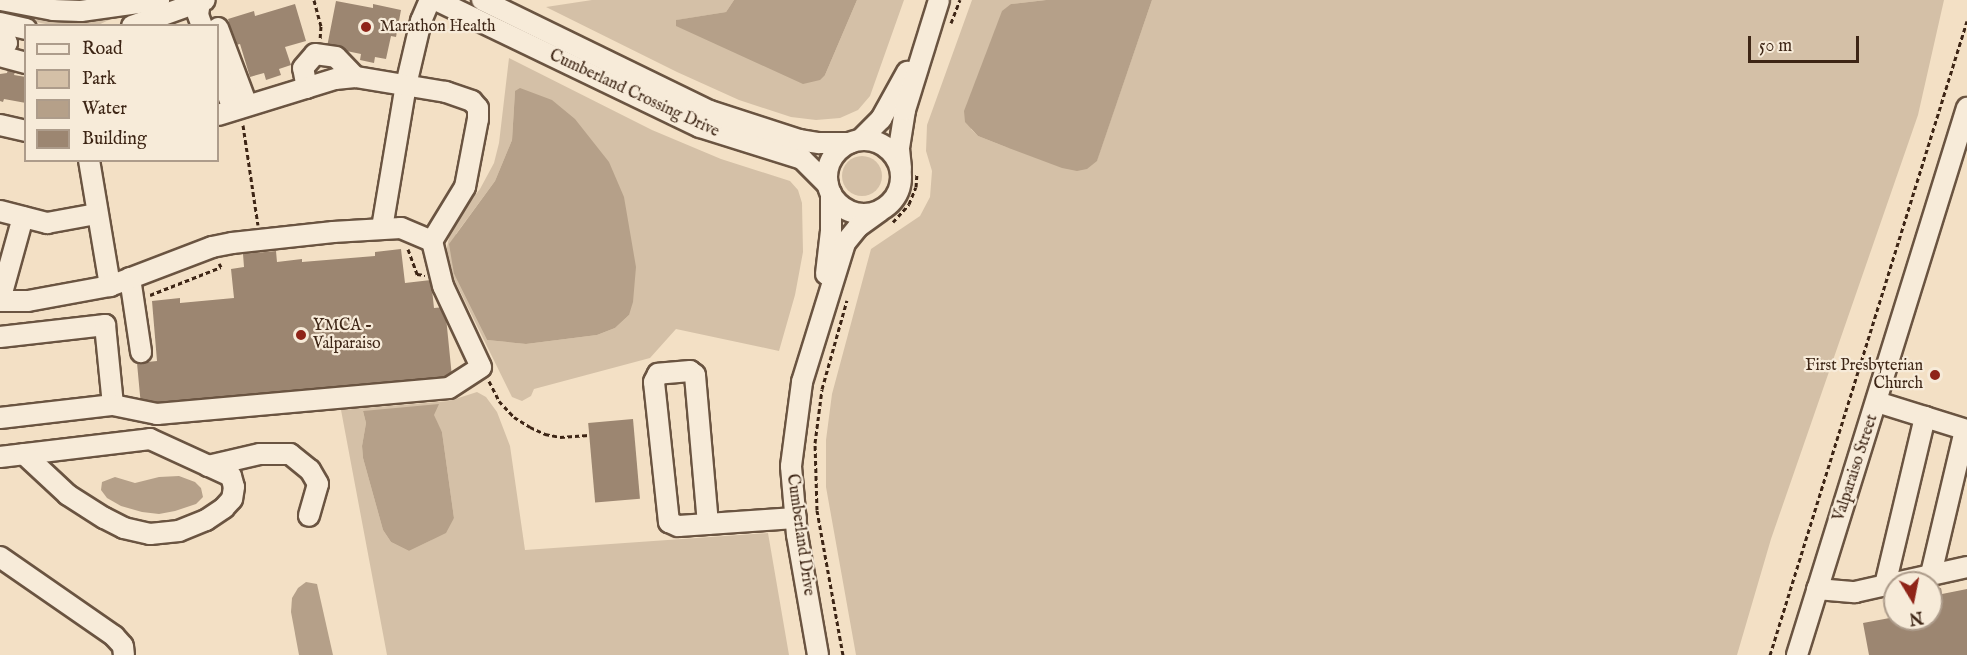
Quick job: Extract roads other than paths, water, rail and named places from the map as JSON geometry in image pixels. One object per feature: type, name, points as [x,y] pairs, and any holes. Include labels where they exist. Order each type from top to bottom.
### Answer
[{"type":"street","points":[[1,0],[53,10],[81,11],[159,0]]},
{"type":"street","points":[[382,228],[406,85],[414,62],[421,21],[430,0]]},
{"type":"street","name":"Cumberland Crossing Drive","points":[[436,0],[682,119],[735,139],[802,159],[830,189]]},
{"type":"street","name":"Cumberland Crossing Drive","points":[[482,0],[710,111],[799,140],[855,142]]},
{"type":"street","points":[[909,170],[899,148],[905,110],[939,0]]},
{"type":"street","points":[[138,24],[202,1]]},
{"type":"street","points":[[201,24],[198,15],[202,1]]},
{"type":"street","points":[[202,1],[211,11],[216,24]]},
{"type":"street","points":[[11,64],[0,24],[24,28]]},
{"type":"street","points":[[909,170],[881,219],[854,214],[837,202],[830,189],[830,163],[842,148],[855,142],[881,119],[928,30]]},
{"type":"street","points":[[219,36],[235,112]]},
{"type":"street","points":[[307,88],[303,69],[315,54],[336,57],[355,76]]},
{"type":"street","points":[[219,71],[235,112]]},
{"type":"street","points":[[0,418],[113,405],[157,414],[449,388],[481,367],[443,286],[432,241],[465,187],[478,108],[472,101],[460,95],[355,76],[335,79],[235,112]]},
{"type":"street","name":"Valparaiso Street","points":[[1797,655],[1967,108]]},
{"type":"street","points":[[0,125],[24,131]]},
{"type":"street","points":[[855,142],[881,144],[909,170]]},
{"type":"street","points":[[89,162],[96,214],[110,286]]},
{"type":"street","name":"Cumberland Drive","points":[[823,309],[831,231],[830,189]]},
{"type":"street","points":[[0,210],[47,223],[96,214]]},
{"type":"street","points":[[24,217],[0,301],[28,301],[110,286],[212,247],[382,228],[407,229],[432,241]]},
{"type":"street","name":"Cumberland Drive","points":[[819,655],[796,518],[791,466],[802,382],[845,243],[858,227],[881,219]]},
{"type":"street","points":[[130,278],[141,351]]},
{"type":"street","points":[[0,337],[105,325],[113,405]]},
{"type":"street","points":[[708,524],[695,375],[690,371],[658,374],[654,382],[669,522],[678,526],[708,524],[796,518]]},
{"type":"street","points":[[1877,402],[1966,430],[1932,571]]},
{"type":"street","points":[[1894,571],[1924,417]]},
{"type":"street","points":[[0,457],[24,454],[150,439],[231,476],[234,487],[232,499],[206,520],[179,531],[150,534],[124,528],[104,518],[68,495],[24,454]]},
{"type":"street","points":[[208,466],[260,454],[290,454],[310,470],[318,484],[309,516]]},
{"type":"street","points":[[0,557],[114,636],[123,646],[124,655]]},
{"type":"street","points":[[1943,572],[1967,567]]},
{"type":"street","points":[[1817,589],[1855,592],[1883,586]]},
{"type":"water","points":[[734,0],[857,0],[825,75],[820,80],[803,84],[676,26],[676,20],[726,12]]},
{"type":"water","points":[[1046,0],[1152,0],[1097,161],[1087,169],[1077,171],[1062,168],[1006,147],[978,136],[965,122],[964,111],[1002,11],[1011,4]]},
{"type":"water","points":[[520,88],[552,100],[575,119],[609,162],[624,197],[636,267],[633,302],[629,315],[615,328],[597,335],[526,344],[487,340],[454,274],[449,244],[495,181],[512,140],[515,91]]},
{"type":"water","points":[[439,404],[434,415],[442,432],[454,518],[446,533],[409,551],[391,542],[383,530],[363,458],[362,446],[366,423],[363,411]]},
{"type":"water","points":[[179,476],[195,482],[201,488],[203,497],[196,504],[159,514],[121,506],[107,498],[101,490],[102,482],[115,477],[135,483],[159,477]]},
{"type":"water","points":[[306,582],[317,584],[333,655],[299,655],[291,612],[292,598],[298,588]]},
{"type":"place","name":"Marathon Health","points":[[366,27]]},
{"type":"place","name":"YMCA - Valparaiso","points":[[301,335]]},
{"type":"place","name":"First Presbyterian Church","points":[[1935,375]]}]
